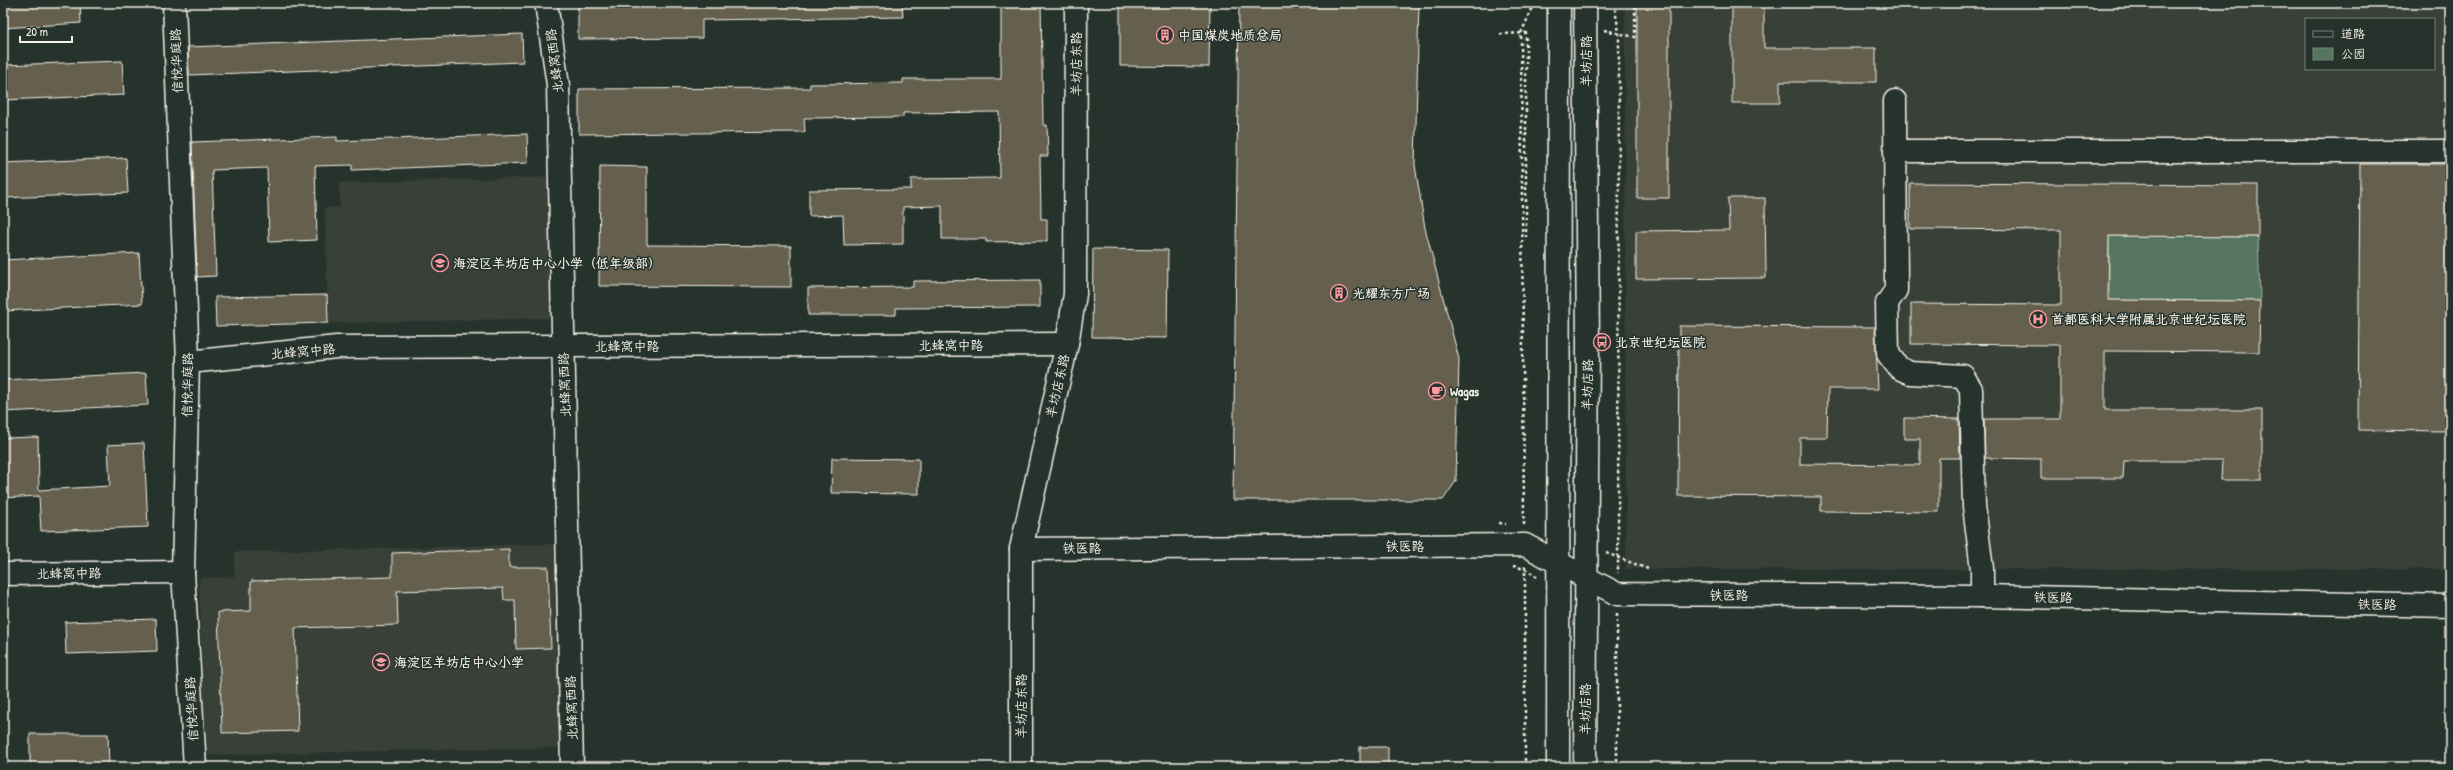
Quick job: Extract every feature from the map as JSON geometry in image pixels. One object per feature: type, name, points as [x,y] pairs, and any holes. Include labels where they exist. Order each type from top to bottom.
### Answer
[{"type":"street","name":"信悦华庭路","points":[[174,3],[188,362],[183,572],[195,767]]},
{"type":"street","name":"北蜂窝西路","points":[[546,3],[558,85],[562,346],[572,767]]},
{"type":"street","name":"羊坊店东路","points":[[1021,767],[1021,549],[1067,344],[1075,294],[1076,3]]},
{"type":"street","name":"羊坊店路","points":[[1558,767],[1559,3]]},
{"type":"street","name":"羊坊店路","points":[[1585,3],[1588,333],[1585,576],[1585,767]]},
{"type":"street","points":[[1895,101],[1896,290],[1887,303],[1888,354],[1899,368],[1910,373],[1963,376],[1971,389],[1974,506],[1982,569],[1982,596]]},
{"type":"street","points":[[1895,151],[2450,151]]},
{"type":"street","name":"北蜂窝中路","points":[[188,362],[337,348],[1067,344]]},
{"type":"street","name":"铁医路","points":[[1021,549],[1525,545],[1617,594],[1982,596],[2450,606]]},
{"type":"street","name":"北蜂窝中路","points":[[3,574],[183,572]]},
{"type":"path","points":[[1525,767],[1525,545],[1521,34],[1535,3]]},
{"type":"path","points":[[1614,3],[1619,34],[1617,594],[1618,767]]},
{"type":"path","points":[[1601,29],[1635,37],[1635,3]]},
{"type":"path","points":[[1500,34],[1526,33],[1526,237]]},
{"type":"shaded area","name":"首都医科大学附属北京世纪坛医院","points":[[1625,3],[2450,3],[2450,569],[1626,569]]},
{"type":"shaded area","name":"海淀区羊坊店中心小学（低年级部）","points":[[553,177],[556,318],[328,323],[325,208],[340,207],[339,183]]},
{"type":"shaded area","name":"海淀区羊坊店中心小学","points":[[558,544],[561,747],[205,755],[199,578],[234,577],[235,552]]},
{"type":"green space","points":[[2109,236],[2258,237],[2260,301],[2109,300]]},
{"type":"building","points":[[3,3],[80,3],[81,23],[3,28]]},
{"type":"building","points":[[578,3],[902,3],[903,17],[702,20],[702,38],[578,39]]},
{"type":"building","points":[[1001,3],[1041,3],[1043,125],[1047,125],[1048,156],[1040,156],[1041,219],[1047,219],[1047,241],[986,242],[986,239],[942,239],[942,206],[903,207],[903,244],[844,245],[843,215],[809,216],[809,190],[911,189],[911,179],[1000,178],[999,112],[903,113],[903,117],[804,118],[805,132],[579,134],[579,89],[810,88],[810,84],[903,83],[903,79],[1001,79]]},
{"type":"building","name":"中国煤炭地质总局","points":[[1120,3],[1210,3],[1209,67],[1120,66]]},
{"type":"building","name":"光耀东方广场","points":[[1239,3],[1419,3],[1415,165],[1425,228],[1459,359],[1456,481],[1443,500],[1233,500]]},
{"type":"building","points":[[1637,3],[1669,3],[1669,198],[1637,198]]},
{"type":"building","points":[[1732,3],[1764,3],[1764,48],[1876,48],[1876,82],[1780,82],[1780,103],[1732,103]]},
{"type":"building","points":[[522,34],[523,62],[189,75],[188,47]]},
{"type":"building","points":[[122,61],[124,95],[3,100],[3,65]]},
{"type":"building","points":[[527,134],[528,163],[352,170],[352,165],[315,166],[317,240],[269,242],[267,168],[212,170],[216,276],[197,277],[192,142],[337,137],[337,141]]},
{"type":"building","points":[[126,158],[128,193],[3,198],[3,163]]},
{"type":"building","points":[[2360,164],[2450,164],[2450,431],[2358,430]]},
{"type":"building","points":[[600,166],[647,167],[647,245],[791,246],[791,287],[599,286]]},
{"type":"building","points":[[1910,183],[2258,185],[2258,237],[2109,236],[2108,300],[2260,301],[2259,352],[2105,351],[2105,410],[2262,410],[2262,480],[2221,480],[2222,461],[2124,461],[2123,478],[2041,478],[2041,459],[1985,458],[1984,419],[2060,419],[2060,345],[1911,344],[1911,304],[2061,305],[2061,230],[1910,229]]},
{"type":"building","points":[[1728,198],[1765,198],[1766,278],[1636,279],[1636,231],[1729,230]]},
{"type":"building","points":[[1093,249],[1168,250],[1167,338],[1092,337]]},
{"type":"building","points":[[139,253],[142,304],[3,311],[3,260]]},
{"type":"building","points":[[1040,280],[1040,307],[896,308],[896,315],[808,315],[808,288],[913,287],[913,281]]},
{"type":"building","points":[[327,295],[328,323],[216,326],[215,297]]},
{"type":"building","points":[[1679,326],[1875,327],[1878,389],[1828,389],[1827,438],[1800,438],[1800,464],[1920,465],[1920,439],[1904,439],[1904,418],[1959,419],[1960,458],[1939,458],[1939,512],[1821,511],[1821,497],[1678,496]]},
{"type":"building","points":[[146,373],[148,405],[3,412],[3,380]]},
{"type":"building","points":[[38,437],[39,490],[110,486],[108,445],[144,443],[148,527],[41,531],[39,496],[3,498],[3,438]]},
{"type":"building","points":[[832,458],[919,459],[919,494],[831,493]]},
{"type":"building","points":[[509,549],[509,567],[548,567],[551,648],[516,649],[515,600],[504,600],[503,588],[397,591],[398,625],[295,628],[298,731],[222,733],[218,612],[251,611],[251,581],[392,577],[392,553]]},
{"type":"building","points":[[156,619],[157,651],[66,654],[65,622]]},
{"type":"building","points":[[30,734],[108,734],[109,767],[30,767]]},
{"type":"building","points":[[1360,747],[1388,747],[1388,767],[1360,767]]},
{"type":"place","name":"中国煤炭地质总局","points":[[1165,35]]},
{"type":"place","name":"海淀区羊坊店中心小学（低年级部）","points":[[440,263]]},
{"type":"place","name":"光耀东方广场","points":[[1339,293]]},
{"type":"place","name":"首都医科大学附属北京世纪坛医院","points":[[2038,319]]},
{"type":"place","name":"北京世纪坛医院","points":[[1602,342]]},
{"type":"place","name":"Wagas","points":[[1437,391]]},
{"type":"place","name":"海淀区羊坊店中心小学","points":[[381,662]]}]
